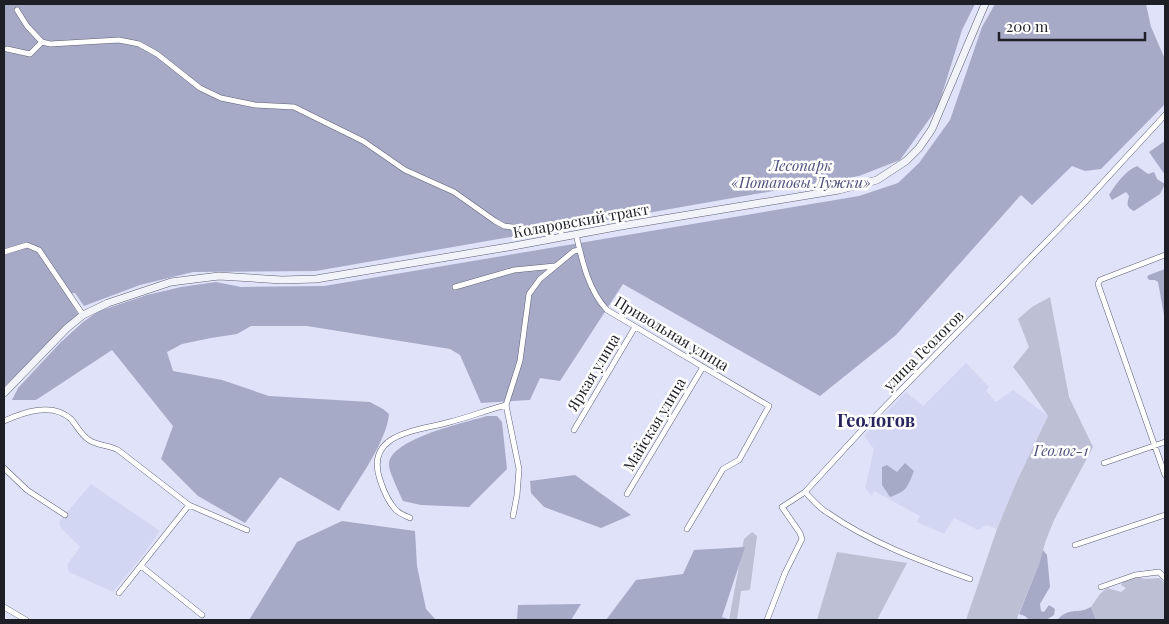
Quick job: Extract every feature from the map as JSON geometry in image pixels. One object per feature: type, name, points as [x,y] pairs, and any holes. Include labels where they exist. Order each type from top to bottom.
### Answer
[{"type":"street","name":"Коларовский тракт","points":[[4,393],[67,328],[83,315],[108,303],[148,289],[197,278],[219,276],[282,280],[316,279],[508,248],[562,236],[839,190],[877,180],[891,172],[920,148],[932,129],[985,4]]},
{"type":"street","points":[[17,10],[27,26],[42,42],[50,44],[119,40],[139,44],[157,54],[200,88],[213,94],[255,105],[294,107],[363,141],[405,170],[454,192],[495,222],[512,228],[560,229],[562,236]]},
{"type":"street","points":[[7,49],[30,54],[42,42]]},
{"type":"street","name":"улица Геологов","points":[[767,620],[785,574],[802,539],[782,507],[805,492],[861,430],[971,321],[1110,177],[1165,115]]},
{"type":"street","name":"Привольная улица","points":[[576,234],[582,261],[599,302],[607,310],[769,406],[738,460],[723,469],[687,529]]},
{"type":"street","points":[[4,252],[27,245],[39,250],[83,315]]},
{"type":"street","points":[[513,516],[519,469],[506,405],[520,360],[529,294],[540,279],[574,251],[580,250]]},
{"type":"street","points":[[1165,255],[1100,280],[1098,284],[1165,475]]},
{"type":"street","points":[[455,287],[514,270],[556,266]]},
{"type":"street","name":"Яркая улица","points":[[574,430],[635,327]]},
{"type":"street","name":"Майская улица","points":[[627,494],[703,367]]},
{"type":"street","points":[[410,518],[396,511],[380,481],[377,457],[382,448],[392,438],[404,433],[450,422],[506,405]]},
{"type":"street","points":[[4,421],[32,411],[44,410],[63,414],[72,421],[85,438],[118,450],[189,505],[247,530]]},
{"type":"street","points":[[1104,463],[1165,442]]},
{"type":"street","points":[[4,468],[27,490],[65,515]]},
{"type":"street","points":[[805,492],[827,513],[878,542],[896,551],[970,579]]},
{"type":"street","points":[[118,593],[189,505]]},
{"type":"street","points":[[1075,545],[1165,515]]},
{"type":"street","points":[[141,566],[202,615]]},
{"type":"street","points":[[1101,587],[1143,573],[1159,572],[1165,578]]},
{"type":"street","points":[[4,607],[26,620]]},
{"type":"shaded area","points":[[966,363],[989,387],[986,391],[996,402],[1013,390],[1048,416],[1016,483],[997,529],[987,525],[978,530],[954,518],[944,534],[917,522],[920,516],[874,491],[872,496],[865,488],[874,449],[864,436],[906,392],[923,406]]},
{"type":"shaded area","points":[[91,484],[160,531],[113,592],[69,572],[67,565],[80,547],[61,528],[59,522]]},
{"type":"green space","name":"Лесопарк «Потаповы Лужки»","points":[[4,4],[975,4],[962,30],[938,107],[900,160],[859,176],[316,271],[193,272],[140,285],[84,306],[75,293],[66,294],[78,314],[4,387]]},
{"type":"green space","points":[[995,4],[1146,4],[1151,27],[1165,59],[1165,104],[1101,169],[1085,171],[1072,166],[1032,205],[1021,195],[896,335],[820,396],[623,284],[560,381],[540,378],[530,400],[481,403],[460,355],[450,349],[307,326],[251,326],[237,334],[182,344],[167,352],[173,371],[222,380],[269,396],[370,402],[389,414],[387,425],[376,450],[339,511],[280,477],[245,523],[198,496],[161,459],[173,426],[112,350],[36,400],[12,400],[18,388],[60,343],[83,322],[99,311],[147,295],[181,287],[216,282],[241,287],[324,286],[859,196],[898,183],[919,163],[950,120],[982,27]]},
{"type":"green space","points":[[1165,141],[1165,175],[1149,152]]},
{"type":"green space","points":[[1137,166],[1148,174],[1154,172],[1157,179],[1165,184],[1160,194],[1134,211],[1128,207],[1129,196],[1126,192],[1112,200],[1109,195],[1125,174]]},
{"type":"green space","points":[[1165,269],[1165,339],[1164,315],[1158,282],[1149,280],[1147,277]]},
{"type":"green space","name":"Геолог-1","points":[[1050,297],[1069,397],[1093,447],[1054,520],[1039,564],[1017,618],[1020,620],[966,620],[997,529],[1016,483],[1048,416],[1013,367],[1029,347],[1018,319],[1032,307]]},
{"type":"green space","points":[[487,416],[497,416],[502,422],[507,469],[469,507],[421,505],[403,501],[389,468],[392,456],[401,447],[430,433]]},
{"type":"green space","points":[[905,463],[914,471],[910,481],[903,491],[890,497],[882,485],[882,467],[887,465],[897,472]]},
{"type":"green space","points":[[575,475],[631,515],[601,528],[544,507],[531,493],[530,481]]},
{"type":"green space","points":[[342,521],[415,531],[417,566],[426,609],[436,620],[249,620],[297,542]]},
{"type":"green space","points":[[752,532],[757,536],[750,590],[741,591],[737,620],[729,620],[744,539]]},
{"type":"green space","points":[[745,547],[722,617],[732,620],[606,620],[636,580],[683,574],[694,550]]},
{"type":"green space","points":[[1043,550],[1047,555],[1050,587],[1040,604],[1041,611],[1044,612],[1049,605],[1055,609],[1054,615],[1046,620],[1029,620],[1019,614]]},
{"type":"green space","points":[[837,552],[907,563],[877,620],[817,620]]},
{"type":"green space","points":[[1137,577],[1146,579],[1160,578],[1165,584],[1165,620],[1096,620],[1091,607],[1100,594],[1107,588],[1121,592],[1126,588],[1121,585],[1123,582]]},
{"type":"green space","points":[[581,604],[571,620],[517,620],[518,605]]},
{"type":"green space","points":[[1091,607],[1096,620],[1057,620],[1066,613]]},
{"type":"district","name":"Геологов","points":[[876,420]]}]
